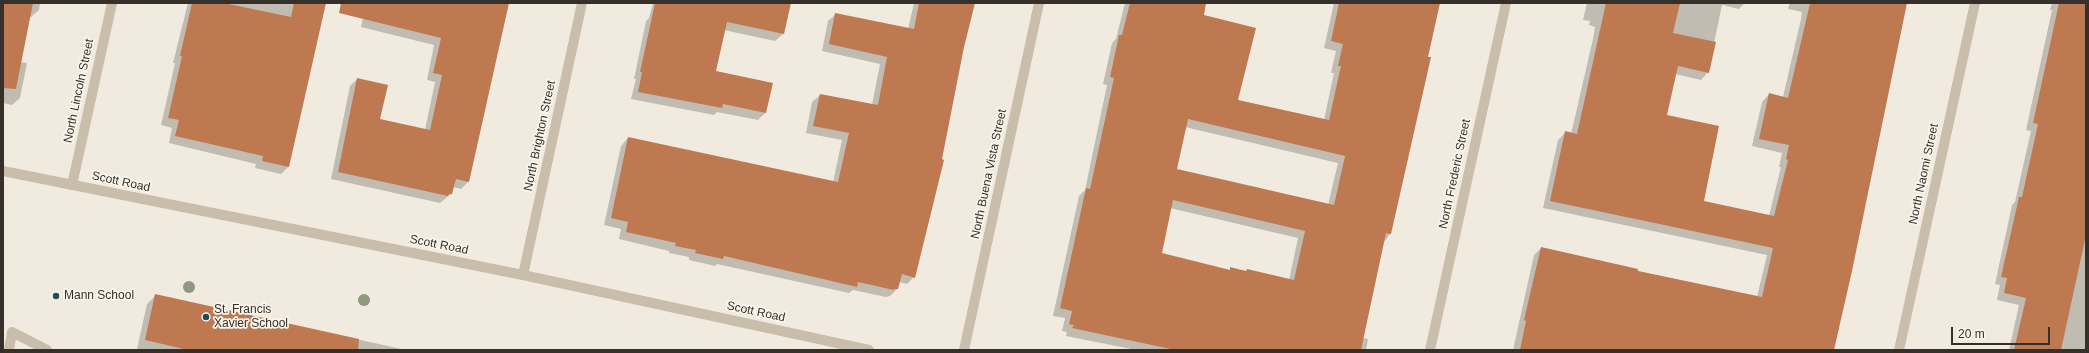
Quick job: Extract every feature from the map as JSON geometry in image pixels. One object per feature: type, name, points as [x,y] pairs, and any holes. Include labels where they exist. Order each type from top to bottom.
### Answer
[{"type":"street","name":"North Lincoln Street","points":[[72,185],[112,3]]},
{"type":"street","name":"North Brighton Street","points":[[523,275],[582,3]]},
{"type":"street","name":"North Buena Vista Street","points":[[964,350],[1040,3]]},
{"type":"street","name":"North Frederic Street","points":[[1430,350],[1506,3]]},
{"type":"street","name":"North Naomi Street","points":[[1899,350],[1975,3]]},
{"type":"street","name":"Scott Road","points":[[3,171],[523,275],[869,350]]},
{"type":"street","points":[[9,350],[8,334],[47,350]]},
{"type":"building","points":[[3,3],[33,3],[16,89],[3,88]]},
{"type":"building","points":[[192,3],[224,3],[291,17],[294,3],[326,3],[289,167],[262,161],[263,156],[175,136],[179,120],[168,118]]},
{"type":"building","points":[[341,3],[509,3],[469,182],[456,179],[452,194],[449,194],[448,196],[338,172],[357,78],[388,85],[380,119],[430,130],[442,75],[433,73],[441,38],[339,13]]},
{"type":"building","points":[[655,3],[791,3],[784,34],[727,22],[716,71],[773,83],[766,113],[723,104],[722,108],[638,92],[642,72],[640,72]]},
{"type":"building","points":[[919,3],[975,3],[964,47],[942,159],[944,160],[915,278],[902,274],[898,289],[894,290],[858,282],[857,287],[724,256],[723,259],[695,253],[696,250],[675,246],[676,243],[626,232],[628,222],[611,218],[628,137],[838,182],[849,133],[813,126],[820,94],[878,105],[887,57],[829,44],[835,13],[914,29]]},
{"type":"building","points":[[1130,3],[1206,3],[1204,15],[1256,28],[1238,100],[1329,120],[1341,66],[1338,66],[1343,44],[1331,41],[1339,3],[1440,3],[1428,57],[1431,57],[1391,234],[1386,233],[1361,350],[1175,350],[1072,328],[1074,325],[1069,324],[1072,311],[1060,308],[1086,188],[1090,189],[1114,78],[1110,77],[1119,35],[1122,35]],"holes":[[[1188,119],[1345,156],[1334,205],[1177,169]],[[1173,200],[1305,231],[1294,280],[1247,269],[1246,271],[1230,267],[1230,270],[1162,253]]]},
{"type":"building","points":[[1606,3],[1680,3],[1673,33],[1716,42],[1709,73],[1678,66],[1667,115],[1719,126],[1704,201],[1774,216],[1788,160],[1786,159],[1789,145],[1759,139],[1769,93],[1788,98],[1810,3],[1907,3],[1852,271],[1834,350],[1520,350],[1526,321],[1524,320],[1541,247],[1638,269],[1638,271],[1762,297],[1773,248],[1550,201],[1565,131],[1577,134]]},
{"type":"building","points":[[2059,3],[2086,3],[2086,235],[2061,350],[2014,350],[2026,298],[2004,293],[2007,278],[2001,277],[2019,197],[2022,197],[2038,124],[2033,123]]},
{"type":"building","name":"St. Francis Xavier School","points":[[155,294],[359,339],[358,350],[188,350],[145,340]]},
{"type":"place","name":"Mann School","points":[[56,296]]},
{"type":"place","name":"St. Francis Xavier School","points":[[206,317]]}]
